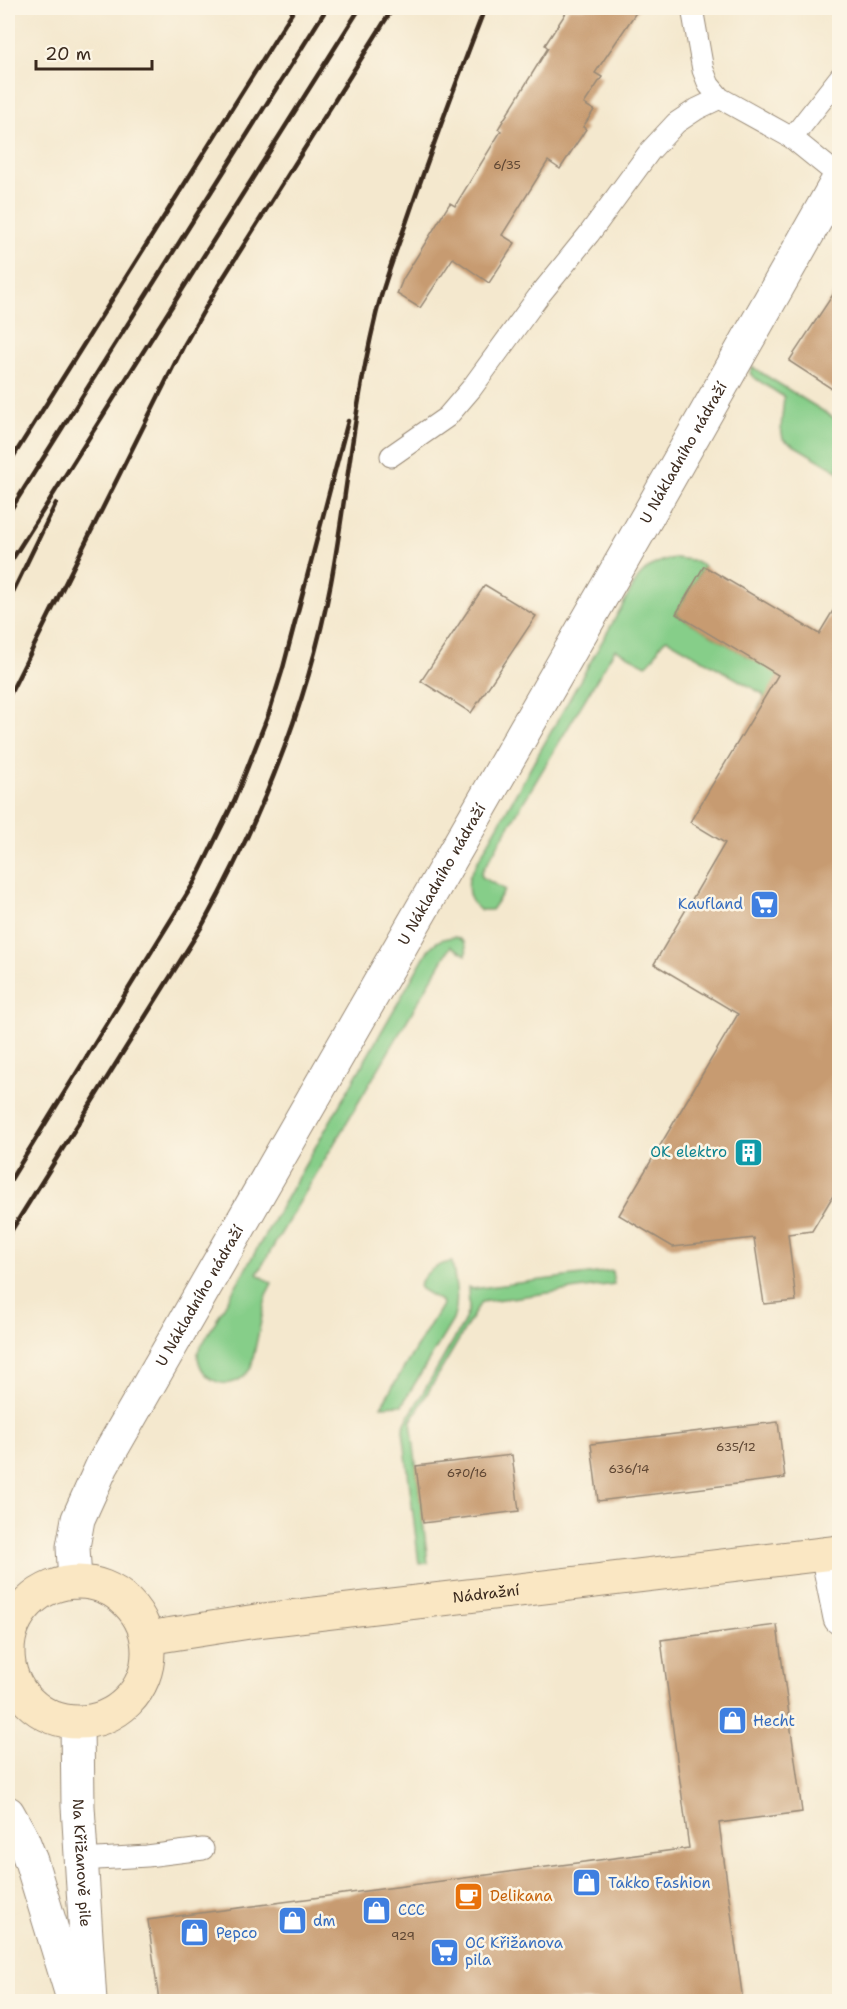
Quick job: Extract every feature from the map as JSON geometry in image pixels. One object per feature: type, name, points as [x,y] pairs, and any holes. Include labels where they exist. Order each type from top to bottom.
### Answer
[{"type":"main road","name":"Nádražní","points":[[147,1638],[256,1621],[833,1553]]},
{"type":"main road","points":[[75,1582],[99,1585],[122,1597],[138,1615],[147,1638],[148,1666],[137,1692],[117,1711],[105,1718],[78,1723],[55,1719],[27,1701],[10,1672],[8,1649],[15,1621],[33,1598],[60,1584],[75,1582]]},
{"type":"street","name":"U Nákladního nádraží","points":[[75,1582],[73,1547],[78,1519],[102,1466],[638,533],[839,177]]},
{"type":"street","name":"Nádražní","points":[[833,1553],[840,1618]]},
{"type":"street","name":"Na Křižanově pile","points":[[78,1723],[81,1860],[90,2001]]},
{"type":"street","points":[[8,1813],[31,1861],[74,2001]]},
{"type":"lane","points":[[692,8],[703,70],[709,85],[720,98],[792,138],[839,177]]},
{"type":"lane","points":[[792,138],[840,77]]},
{"type":"lane","points":[[391,456],[447,417],[471,389],[650,151],[676,123],[720,98]]},
{"type":"lane","points":[[81,1860],[147,1856],[203,1849]]},
{"type":"green space","points":[[752,367],[839,421],[839,472],[783,439],[781,428],[784,397],[753,377],[750,373]]},
{"type":"green space","points":[[675,558],[692,560],[704,566],[676,614],[762,665],[788,622],[794,728],[758,708],[764,699],[763,694],[667,639],[646,665],[615,649],[481,873],[482,877],[505,890],[491,910],[480,910],[473,903],[469,894],[470,875],[638,578],[654,564]]},
{"type":"green space","points":[[455,937],[465,943],[466,955],[451,946],[257,1274],[272,1283],[267,1293],[251,1368],[237,1381],[222,1383],[215,1381],[200,1366],[198,1352],[427,952],[439,941]]},
{"type":"green space","points":[[452,1262],[457,1298],[453,1320],[402,1405],[381,1406],[442,1305],[441,1301],[421,1289],[419,1286],[421,1281],[432,1270]]},
{"type":"green space","points":[[612,1271],[614,1284],[481,1302],[411,1421],[428,1563],[419,1564],[403,1430],[463,1324],[469,1308],[468,1287],[472,1289]]},
{"type":"building","points":[[569,8],[639,8],[595,73],[602,77],[584,104],[594,110],[583,127],[586,129],[560,169],[548,161],[502,235],[515,243],[489,283],[453,258],[420,308],[397,294],[403,279],[450,203],[455,206],[501,131],[498,129],[548,48],[545,45]]},
{"type":"building","points":[[840,284],[840,394],[789,361]]},
{"type":"building","points":[[704,566],[819,634],[840,599],[840,1184],[812,1231],[788,1234],[796,1301],[764,1304],[754,1238],[673,1247],[619,1215],[738,1014],[654,964],[725,843],[690,822],[778,675],[676,614]]},
{"type":"building","points":[[485,585],[536,616],[471,713],[421,681]]},
{"type":"building","points":[[778,1422],[785,1478],[598,1501],[591,1444]]},
{"type":"building","points":[[512,1455],[519,1511],[423,1523],[416,1466]]},
{"type":"building","name":"OC Křižanova pila","points":[[777,1625],[802,1812],[719,1823],[743,2001],[159,2001],[148,1920],[689,1848],[661,1640]]},
{"type":"railway","points":[[8,465],[295,8]]},
{"type":"railway","points":[[8,514],[327,8]]},
{"type":"railway","points":[[8,566],[360,8]]},
{"type":"railway","points":[[8,698],[183,347],[218,286],[393,8]]},
{"type":"railway","points":[[8,1236],[202,926],[244,844],[280,759],[309,672],[331,582],[356,418],[378,307],[424,171],[485,8]]},
{"type":"railway","points":[[8,1184],[195,881],[235,799],[269,713],[283,668],[348,421]]},
{"type":"railway","points":[[8,602],[56,503]]},
{"type":"place","name":"Kaufland","points":[[764,904]]},
{"type":"place","name":"OK elektro","points":[[748,1152]]},
{"type":"place","name":"Hecht","points":[[732,1721]]},
{"type":"place","name":"Takko Fashion","points":[[587,1883]]},
{"type":"place","name":"Delikana","points":[[469,1896]]},
{"type":"place","name":"CCC","points":[[377,1910]]},
{"type":"place","name":"dm","points":[[292,1921]]},
{"type":"place","name":"Pepco","points":[[195,1933]]},
{"type":"place","name":"OC Křižanova pila","points":[[444,1952]]}]
